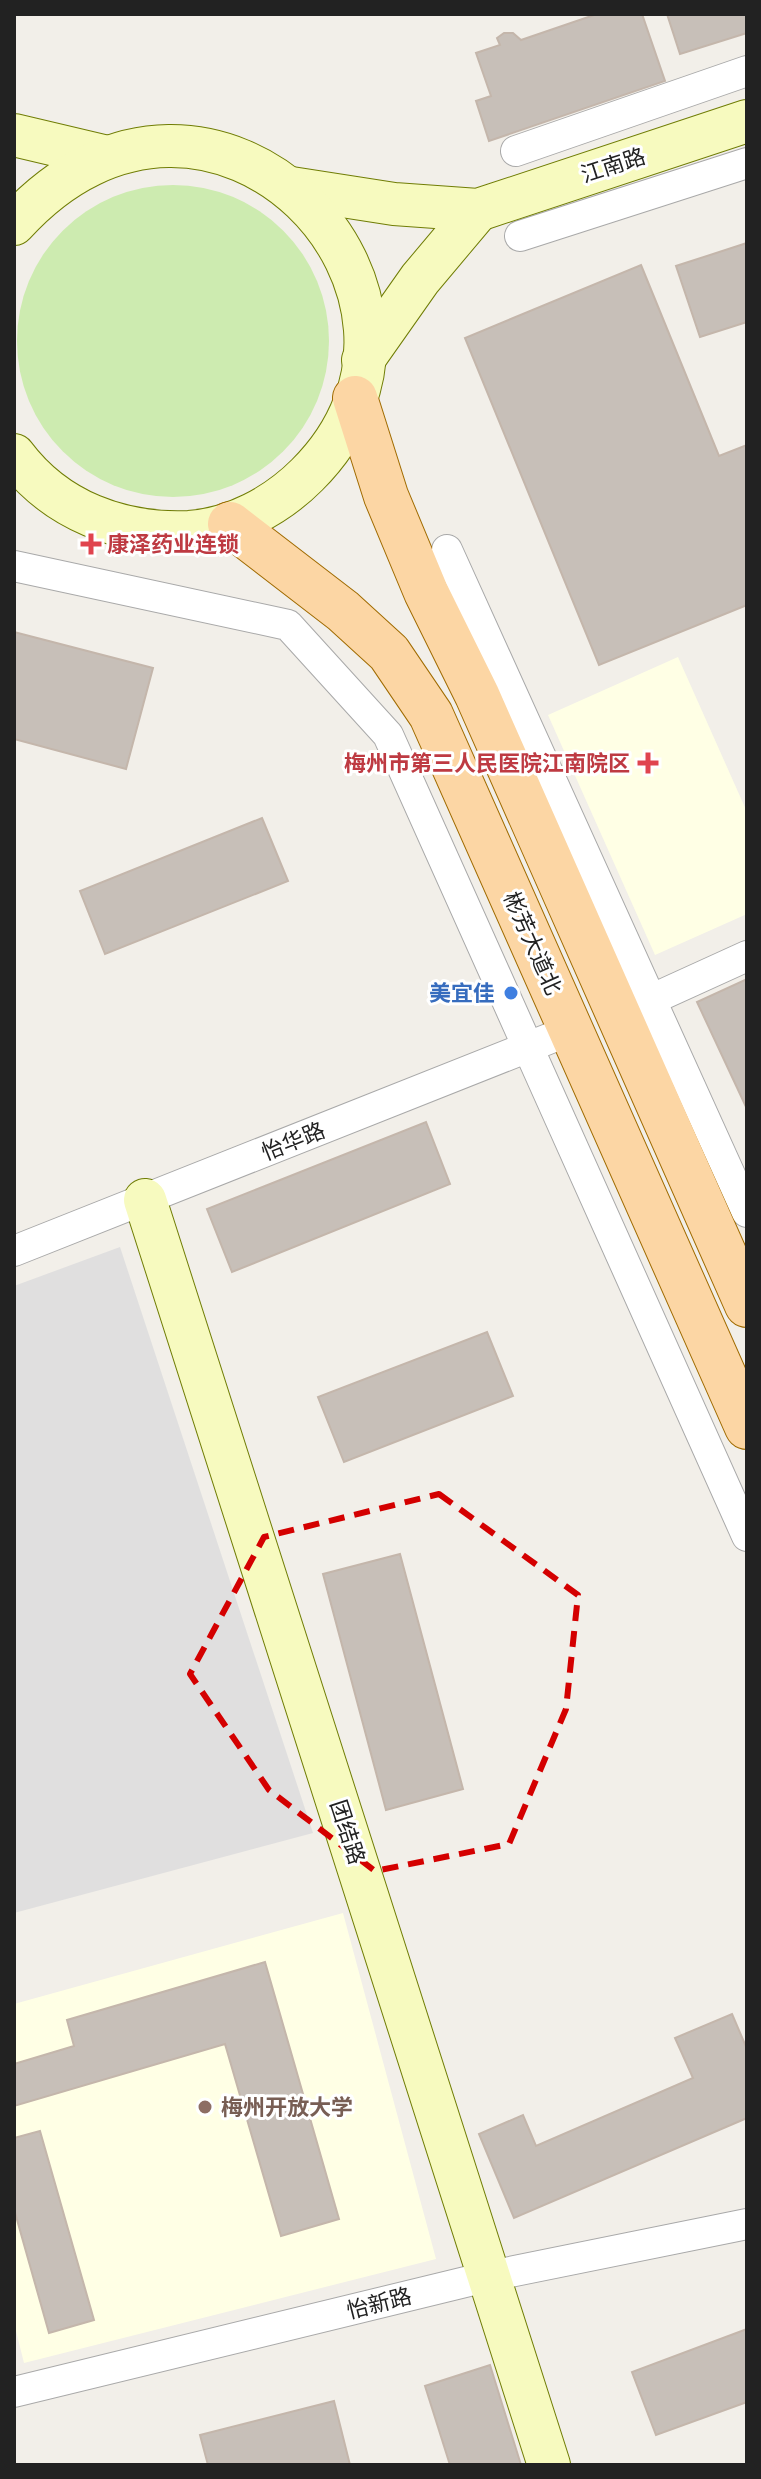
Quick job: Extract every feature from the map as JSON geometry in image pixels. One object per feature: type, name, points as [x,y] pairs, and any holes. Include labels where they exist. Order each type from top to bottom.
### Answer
[{"type":"main road","points":[[359,379],[386,496],[426,592],[635,1007],[747,1305]]},
{"type":"main road","name":"彬芳大道北","points":[[230,524],[343,611],[389,653],[431,715],[747,1427]]},
{"type":"street","points":[[516,151],[747,71]]},
{"type":"street","name":"江南路","points":[[291,188],[394,204],[478,210],[747,121]]},
{"type":"street","points":[[14,135],[107,157]]},
{"type":"street","points":[[14,224],[40,196],[71,172],[107,157],[144,148],[184,147],[209,151],[258,167],[291,188],[319,215],[341,247],[351,271],[363,320],[359,379]]},
{"type":"street","points":[[520,236],[747,163]]},
{"type":"street","points":[[14,455],[34,493],[119,527],[156,533],[193,531],[230,524],[263,509],[311,471],[340,432],[359,379],[420,279],[478,210]]},
{"type":"street","points":[[447,550],[635,1007],[747,1212]]},
{"type":"street","points":[[14,566],[288,625],[388,735],[747,1536]]},
{"type":"street","points":[[635,1007],[747,956]]},
{"type":"street","name":"怡华路","points":[[14,1251],[571,1030]]},
{"type":"street","name":"团结路","points":[[145,1200],[549,2465]]},
{"type":"street","name":"怡新路","points":[[14,2392],[490,2276],[747,2224]]},
{"type":"highlighted area","points":[[439,1494],[578,1595],[566,1709],[509,1844],[375,1871],[269,1790],[190,1674],[264,1537]]},
{"type":"shaded area","name":"梅州市第三人民医院江南院区","points":[[678,657],[747,812],[747,914],[655,955],[548,715]]},
{"type":"shaded area","points":[[120,1247],[313,1833],[14,1913],[14,1286]]},
{"type":"shaded area","name":"梅州开放大学","points":[[343,1913],[436,2259],[24,2363],[14,2323],[14,2004]]},
{"type":"green space","points":[[173,185],[203,188],[233,197],[283,231],[317,281],[326,311],[329,341],[326,371],[317,401],[283,451],[233,485],[203,494],[173,497],[143,494],[113,485],[63,451],[29,401],[20,371],[17,341],[20,311],[29,281],[63,231],[113,197],[143,188]]},
{"type":"building","points":[[597,14],[642,14],[665,81],[489,141],[476,101],[491,96],[476,53],[500,45],[497,38],[504,33],[513,33],[521,40]]},
{"type":"building","points":[[667,14],[747,14],[747,33],[680,54]]},
{"type":"building","points":[[747,243],[747,322],[700,337],[676,266]]},
{"type":"building","points":[[641,265],[719,456],[747,445],[747,605],[599,665],[465,338]]},
{"type":"building","points":[[14,632],[153,668],[126,769],[14,739]]},
{"type":"building","points":[[262,818],[288,881],[105,954],[80,891]]},
{"type":"building","points":[[747,979],[747,1109],[697,1002]]},
{"type":"building","points":[[426,1122],[450,1184],[232,1272],[207,1209]]},
{"type":"building","points":[[487,1332],[513,1396],[344,1462],[318,1397]]},
{"type":"building","points":[[400,1554],[463,1789],[386,1810],[323,1574]]},
{"type":"building","points":[[265,1962],[339,2219],[281,2236],[225,2044],[14,2106],[14,2064],[74,2046],[67,2020]]},
{"type":"building","points":[[732,2014],[747,2049],[747,2118],[514,2218],[479,2134],[523,2115],[536,2146],[693,2078],[675,2038]]},
{"type":"building","points":[[40,2131],[94,2320],[49,2333],[14,2209],[14,2138]]},
{"type":"building","points":[[747,2329],[747,2402],[656,2435],[632,2372]]},
{"type":"building","points":[[490,2365],[521,2465],[450,2465],[425,2386]]},
{"type":"building","points":[[334,2401],[350,2465],[208,2465],[200,2435]]},
{"type":"place","name":"康泽药业连锁","points":[[91,544]]},
{"type":"place","name":"梅州市第三人民医院江南院区","points":[[648,763]]},
{"type":"place","name":"美宜佳","points":[[511,993]]},
{"type":"place","name":"梅州开放大学","points":[[205,2107]]}]
